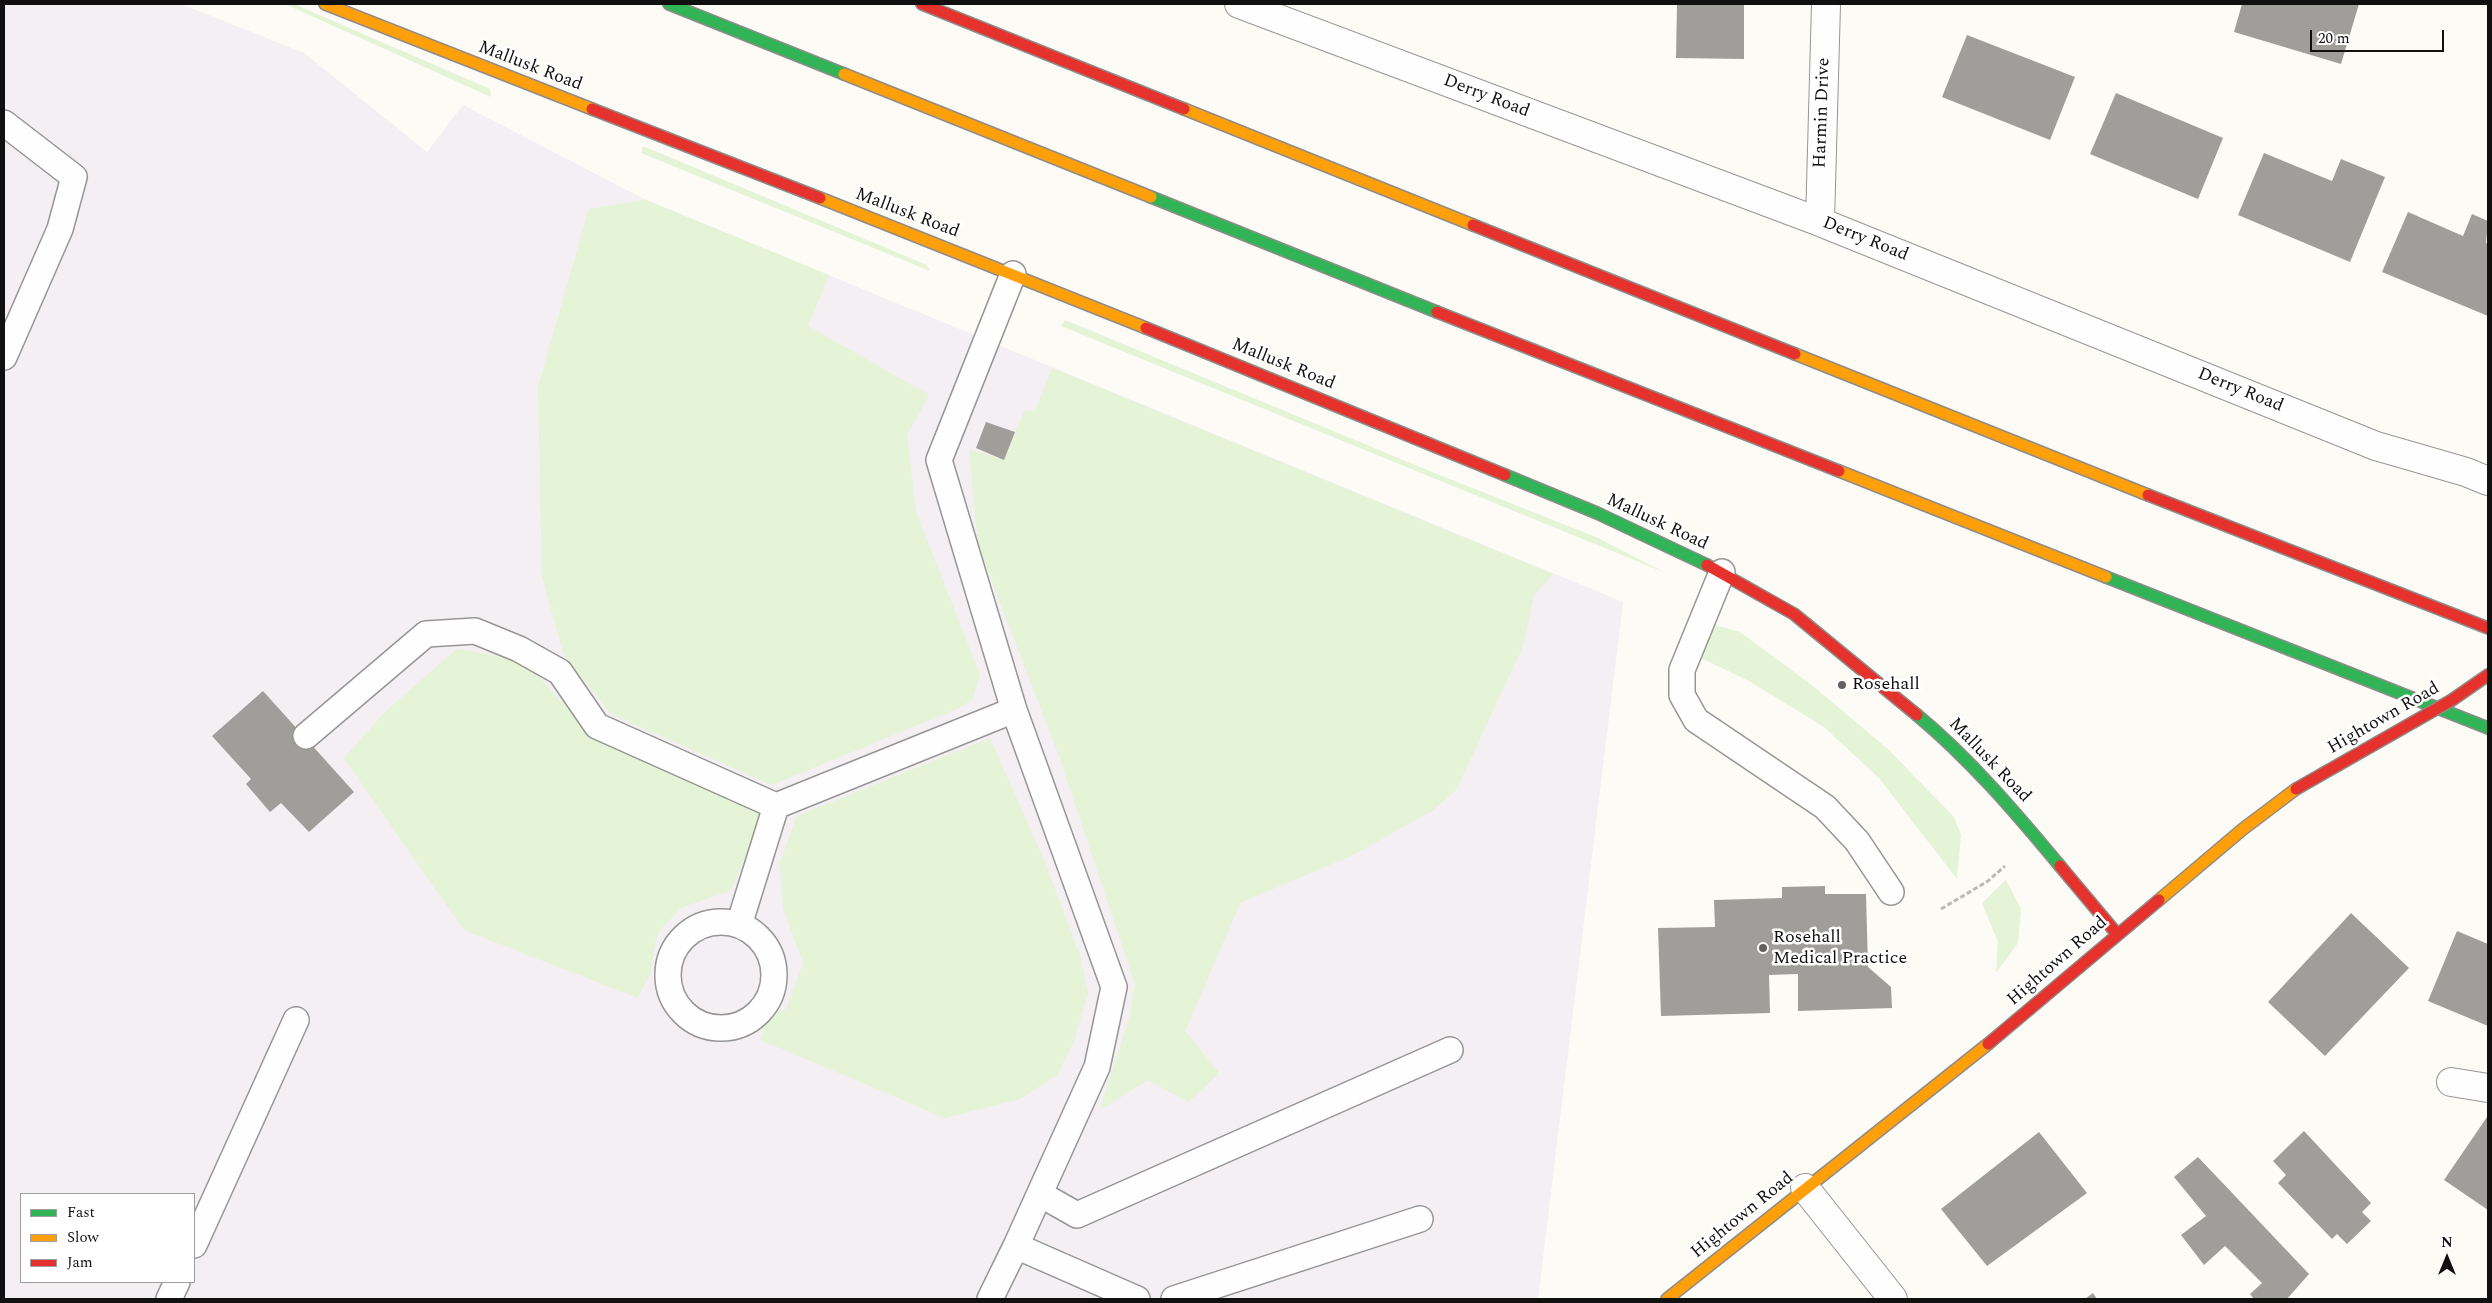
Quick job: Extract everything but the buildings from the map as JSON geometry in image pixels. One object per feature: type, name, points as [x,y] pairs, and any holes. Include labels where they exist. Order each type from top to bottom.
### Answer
[{"type":"main road","name":"Mallusk Road","points":[[325,4],[1013,274],[1588,510],[1722,572],[1794,614],[1946,739],[2021,819],[2117,934]]},
{"type":"main road","points":[[669,4],[1501,338],[2488,728]]},
{"type":"main road","points":[[922,4],[2102,477],[2488,628]]},
{"type":"main road","name":"Hightown Road","points":[[1667,1299],[2008,1028],[2117,934],[2243,830],[2296,789],[2452,700],[2488,675]]},
{"type":"street","name":"Derry Road","points":[[1239,4],[1820,222],[2376,446],[2466,472],[2488,481]]},
{"type":"street","name":"Harmin Drive","points":[[1820,222],[1826,4]]},
{"type":"street","points":[[2451,1082],[2488,1088]]},
{"type":"street","points":[[1805,1188],[1893,1299]]},
{"type":"lane","points":[[4,123],[74,177],[60,229],[4,357]]},
{"type":"lane","points":[[990,1299],[1098,1067],[1114,987],[1014,710],[939,460],[1013,274]]},
{"type":"lane","points":[[1722,572],[1682,670],[1682,695],[1696,720],[1825,807],[1857,841],[1891,892]]},
{"type":"lane","points":[[306,736],[426,634],[475,631],[519,650],[560,672],[597,726],[776,806],[1014,710]]},
{"type":"lane","points":[[739,925],[776,806]]},
{"type":"lane","points":[[721,922],[739,925],[754,933],[766,946],[773,962],[774,980],[770,996],[761,1011],[754,1017],[731,1028],[713,1028],[696,1023],[682,1012],[672,998],[668,980],[669,962],[676,946],[688,933],[704,925],[721,922]]},
{"type":"lane","points":[[195,1243],[296,1020]]},
{"type":"lane","points":[[1040,1194],[1077,1215],[1450,1050]]},
{"type":"lane","points":[[1174,1299],[1420,1220]]},
{"type":"lane","points":[[1016,1246],[1137,1299]]},
{"type":"lane","points":[[169,1299],[177,1283]]},
{"type":"path","points":[[1940,909],[1988,881],[2005,866]]},
{"type":"shaded area","points":[[4,4],[181,4],[304,53],[427,152],[463,105],[646,200],[1623,602],[1538,1299],[4,1299]]},
{"type":"green space","points":[[285,4],[294,4],[490,89],[491,97]]},
{"type":"green space","points":[[643,146],[927,265],[930,271],[641,153]]},
{"type":"green space","points":[[646,200],[829,275],[808,326],[929,395],[907,435],[916,512],[980,675],[972,700],[954,710],[772,785],[611,714],[564,655],[542,576],[538,387],[589,209]]},
{"type":"green space","points":[[1065,320],[1437,474],[1596,537],[1666,573],[1061,326]]},
{"type":"green space","points":[[1052,368],[1553,574],[1534,595],[1523,646],[1456,790],[1433,810],[1353,855],[1240,903],[1185,1031],[1219,1073],[1189,1102],[1148,1080],[1100,1110],[1129,1019],[1135,984],[1059,756],[978,545],[969,450],[1004,459],[1025,410],[1035,412]]},
{"type":"green space","points":[[1714,625],[1740,632],[1813,686],[1889,750],[1954,817],[1961,835],[1957,879],[1879,778],[1824,727],[1749,681],[1695,655]]},
{"type":"green space","points":[[457,649],[523,660],[597,740],[763,815],[731,890],[681,908],[660,930],[656,939],[651,971],[638,998],[464,930],[344,758],[387,710]]},
{"type":"green space","points":[[990,738],[1046,865],[1080,956],[1088,993],[1074,1041],[1057,1075],[1020,1099],[945,1118],[761,1040],[766,1021],[787,1008],[803,963],[783,908],[780,862],[797,816]]},
{"type":"green space","points":[[2006,880],[2021,909],[2018,943],[1996,973],[1998,942],[1982,903]]},
{"type":"traffic: fast","points":[[669,4],[844,74]]},
{"type":"traffic: fast","points":[[1151,197],[1437,312]]},
{"type":"traffic: fast","points":[[1505,475],[1597,513],[1707,565]]},
{"type":"traffic: fast","points":[[2106,577],[2488,728]]},
{"type":"traffic: fast","points":[[1917,715],[1974,768],[2060,866]]},
{"type":"traffic: slow","points":[[325,4],[592,109]]},
{"type":"traffic: slow","points":[[844,74],[1151,197]]},
{"type":"traffic: slow","points":[[1184,109],[1473,225]]},
{"type":"traffic: slow","points":[[820,198],[1146,328]]},
{"type":"traffic: slow","points":[[1795,354],[2148,495]]},
{"type":"traffic: slow","points":[[1839,471],[2106,577]]},
{"type":"traffic: slow","points":[[2159,900],[2243,829],[2296,789]]},
{"type":"traffic: slow","points":[[1667,1299],[1988,1044]]},
{"type":"traffic: jam","points":[[922,4],[1184,109]]},
{"type":"traffic: jam","points":[[592,109],[820,198]]},
{"type":"traffic: jam","points":[[1473,225],[1795,354]]},
{"type":"traffic: jam","points":[[1437,312],[1839,471]]},
{"type":"traffic: jam","points":[[1146,328],[1505,475]]},
{"type":"traffic: jam","points":[[2148,495],[2488,628]]},
{"type":"traffic: jam","points":[[1707,565],[1794,614],[1917,715]]},
{"type":"traffic: jam","points":[[2452,700],[2488,675]]},
{"type":"traffic: jam","points":[[2296,789],[2452,700]]},
{"type":"traffic: jam","points":[[2060,866],[2117,934]]},
{"type":"traffic: jam","points":[[1988,1044],[2159,900]]},
{"type":"place","name":"Rosehall","points":[[1842,685]]},
{"type":"place","name":"Rosehall Medical Practice","points":[[1763,948]]}]
